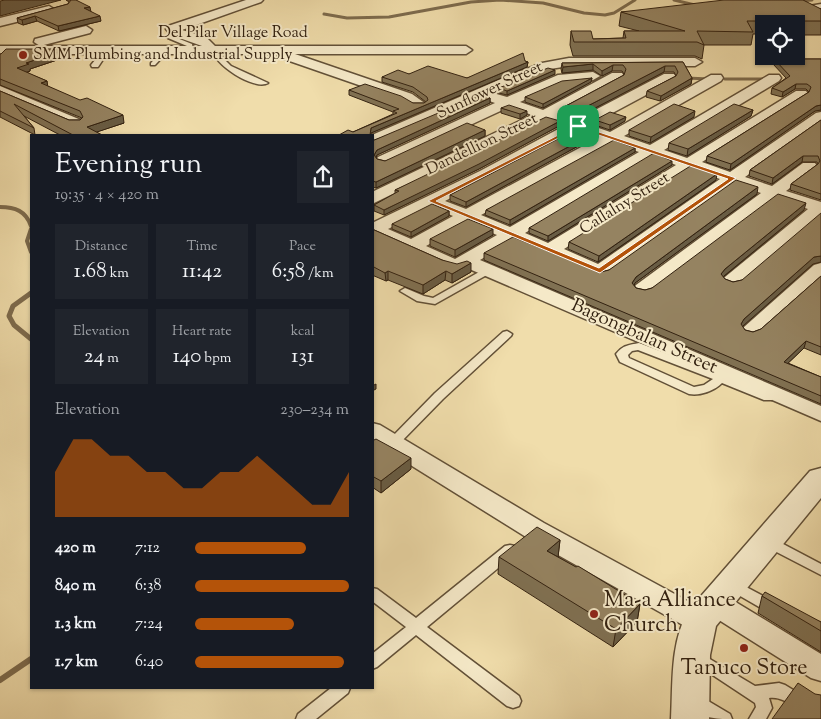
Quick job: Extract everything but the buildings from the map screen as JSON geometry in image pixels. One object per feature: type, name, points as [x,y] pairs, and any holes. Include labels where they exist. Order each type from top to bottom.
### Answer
[{"type":"street","points":[[210,49],[206,42],[172,29],[258,0]]},
{"type":"street","points":[[0,22],[59,10]]},
{"type":"street","points":[[21,50],[38,42],[86,30]]},
{"type":"street","name":"Del Pilar Village Road","points":[[0,50],[107,49],[168,43],[190,49],[466,50]]},
{"type":"street","points":[[268,49],[408,97],[418,104]]},
{"type":"street","points":[[374,140],[480,93],[561,62],[695,62]]},
{"type":"street","name":"Sunflower Street","points":[[384,160],[562,77],[617,76]]},
{"type":"street","name":"Dandellion Street","points":[[374,197],[544,115],[617,76]]},
{"type":"street","points":[[374,229],[578,126],[669,77]]},
{"type":"street","points":[[412,246],[612,138],[716,78]]},
{"type":"street","points":[[374,229],[452,264],[467,261],[774,78]]},
{"type":"street","points":[[0,90],[76,124]]},
{"type":"street","points":[[480,93],[821,208]]},
{"type":"street","name":"Callalny Street","points":[[550,250],[802,94]]},
{"type":"street","points":[[431,201],[600,271],[821,116]]},
{"type":"street","points":[[643,289],[809,166]]},
{"type":"street","points":[[732,281],[821,208]]},
{"type":"street","name":"Bagongbalan Street","points":[[467,261],[814,411]]},
{"type":"street","points":[[751,331],[821,269]]},
{"type":"street","points":[[383,437],[535,530],[715,603],[821,669]]},
{"type":"street","points":[[690,708],[692,655],[715,603],[820,482]]},
{"type":"lane","points":[[800,8],[821,6]]},
{"type":"lane","points":[[153,64],[168,43]]},
{"type":"lane","points":[[95,65],[107,49]]},
{"type":"lane","points":[[210,49],[223,64],[240,75],[264,83]]},
{"type":"lane","points":[[404,291],[421,299],[435,301],[488,270]]},
{"type":"lane","points":[[383,437],[439,396],[507,334]]},
{"type":"lane","points":[[720,378],[715,384],[701,391],[693,391],[624,360],[622,354],[628,348],[639,346],[794,407],[814,411]]},
{"type":"lane","points":[[374,661],[535,530]]},
{"type":"lane","points":[[767,541],[821,570]]},
{"type":"lane","points":[[374,595],[513,701]]},
{"type":"lane","points":[[715,603],[788,616]]},
{"type":"lane","points":[[692,655],[762,698],[764,708],[757,719]]},
{"type":"lane","points":[[304,719],[341,689]]},
{"type":"lane","points":[[754,693],[779,690],[821,715]]},
{"type":"lane","points":[[690,708],[724,719]]},
{"type":"waterway","points":[[324,14],[347,18],[389,17],[471,2],[500,0],[543,3],[584,13],[605,15],[614,13],[635,0]]},
{"type":"waterway","points":[[674,0],[695,5]]},
{"type":"waterway","points":[[800,1],[812,0]]},
{"type":"waterway","points":[[592,77],[603,78]]},
{"type":"waterway","points":[[686,78],[710,79]]},
{"type":"waterway","points":[[725,79],[766,79]]},
{"type":"waterway","points":[[0,207],[10,208],[23,213],[30,224]]},
{"type":"waterway","points":[[30,232],[27,241],[30,249]]},
{"type":"waterway","points":[[30,294],[13,306],[9,316],[14,325],[30,338]]},
{"type":"waterway","points":[[0,680],[30,660]]},
{"type":"place","name":"SMM Plumbing and Industrial Supply","points":[[23,55]]},
{"type":"place","name":"Ma-a Alliance Church","points":[[594,614]]},
{"type":"place","name":"Tanuco Store","points":[[744,648]]},
{"type":"route","points":[[578,126],[733,178],[600,271],[431,201],[578,126]]}]
